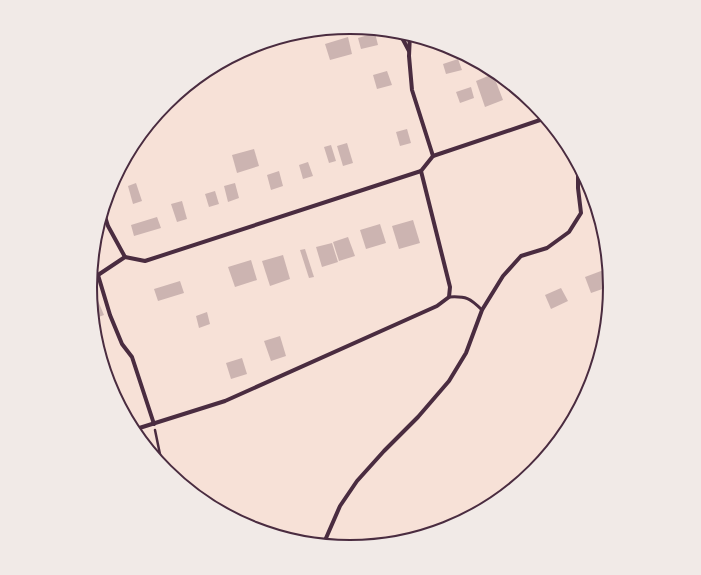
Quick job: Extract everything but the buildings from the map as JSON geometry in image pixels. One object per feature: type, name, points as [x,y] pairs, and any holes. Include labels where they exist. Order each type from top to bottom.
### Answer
[{"type":"street","points":[[403,40],[409,50]]},
{"type":"street","points":[[410,41],[412,90],[433,156]]},
{"type":"street","points":[[154,424],[132,358],[122,344],[110,315],[98,275],[125,257],[145,260],[421,170],[433,156],[541,120]]},
{"type":"street","points":[[140,428],[225,401],[437,306],[449,297],[450,287],[421,170]]},
{"type":"street","points":[[325,539],[340,506],[357,481],[418,417],[449,381],[466,353],[482,310],[503,276],[521,256],[547,248],[569,232],[581,213],[578,175]]},
{"type":"street","points":[[106,221],[125,257]]},
{"type":"lane","points":[[449,297],[464,296],[475,303],[482,310]]},
{"type":"path","points":[[154,424],[160,455]]}]
